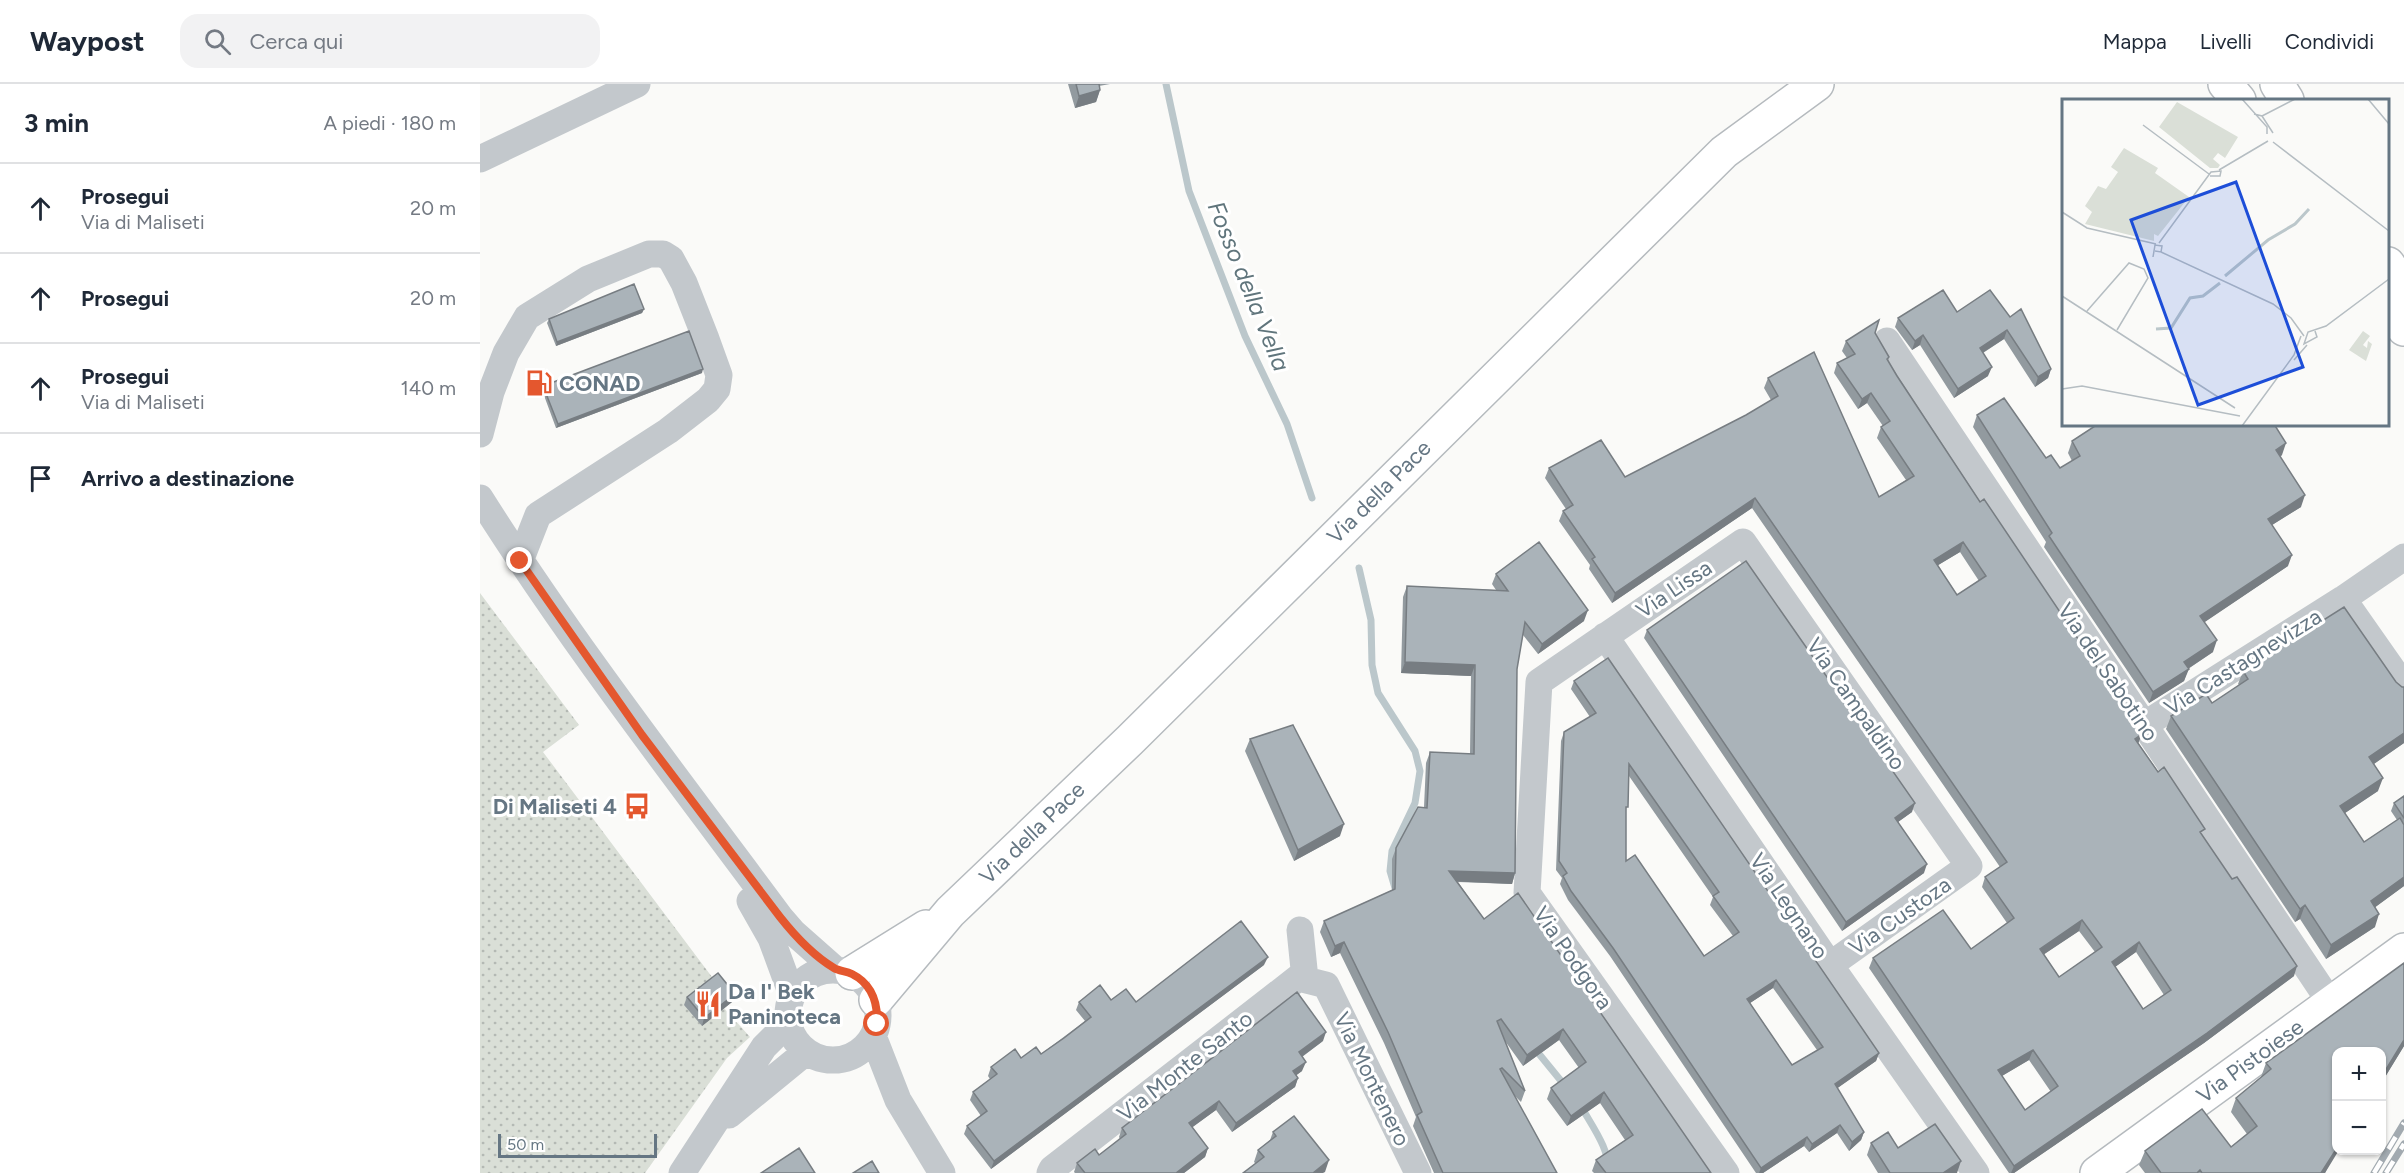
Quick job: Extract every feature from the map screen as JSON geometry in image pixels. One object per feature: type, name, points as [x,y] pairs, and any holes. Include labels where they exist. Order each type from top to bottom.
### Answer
[{"type":"main road","name":"Via della Pace","points":[[950,912],[1130,740],[1724,152],[1817,84]]},
{"type":"main road","points":[[2224,84],[2238,99]]},
{"type":"main road","points":[[2247,84],[2254,99]]},
{"type":"main road","points":[[2277,84],[2286,99]]},
{"type":"main road","points":[[2389,266],[2404,288]]},
{"type":"main road","points":[[2389,306],[2404,329]]},
{"type":"main road","points":[[844,972],[950,912]]},
{"type":"main road","points":[[876,1000],[950,912]]},
{"type":"main road","name":"Via Pistoiese","points":[[2097,1173],[2404,950]]},
{"type":"street","points":[[480,159],[637,84]]},
{"type":"street","points":[[480,434],[491,392],[527,317],[588,279],[649,254],[663,254],[671,259],[684,283],[719,375],[717,389],[708,400],[668,431],[538,515],[520,561]]},
{"type":"street","name":"Via del Sabotino","points":[[1887,341],[2330,1002]]},
{"type":"street","points":[[480,498],[520,561],[784,942],[792,995]]},
{"type":"street","points":[[480,533],[614,725],[754,907],[784,942],[844,972],[870,989],[876,1000],[877,1024],[873,1036],[857,1053],[846,1058],[832,1060],[818,1058],[806,1052],[791,1034],[788,1009],[792,995],[799,984],[810,976],[823,971],[844,972]]},
{"type":"street","name":"Via Lissa","points":[[1605,636],[1743,542]]},
{"type":"street","name":"Via Campaldino","points":[[1743,542],[1969,866]]},
{"type":"street","name":"Via Castagnevizza","points":[[2144,725],[2343,599],[2404,557]]},
{"type":"street","points":[[2343,599],[2404,686]]},
{"type":"street","name":"Via Legnano","points":[[1605,636],[1830,965],[1976,1173]]},
{"type":"street","name":"Via Podgora","points":[[1605,636],[1539,682],[1527,893],[1726,1173]]},
{"type":"street","name":"Via Custoza","points":[[1830,965],[1969,866]]},
{"type":"street","points":[[1300,930],[1316,982]]},
{"type":"street","name":"Via Monte Santo","points":[[1050,1173],[1052,1169],[1298,978],[1316,982]]},
{"type":"street","name":"Via Montenero","points":[[1316,982],[1412,1170]]},
{"type":"street","points":[[682,1173],[764,1047],[788,1023]]},
{"type":"street","points":[[873,1036],[898,1100],[942,1173]]},
{"type":"street","points":[[705,1135],[806,1052]]},
{"type":"street","points":[[846,1058],[898,1100]]},
{"type":"shaded area","points":[[480,593],[579,725],[543,752],[715,981],[724,1008],[750,1037],[727,1058],[645,1173],[480,1173]]},
{"type":"building","points":[[1076,84],[1099,84],[1100,90],[1079,96]]},
{"type":"building","points":[[634,284],[644,309],[557,342],[549,319]]},
{"type":"building","points":[[1943,290],[1957,312],[1990,290],[2010,317],[2021,309],[2051,369],[2038,377],[2007,330],[1980,348],[1992,367],[1958,389],[1923,335],[1915,341],[1898,318]]},
{"type":"building","points":[[1879,320],[1875,333],[1897,376],[1980,502],[1984,499],[2142,734],[2135,739],[2158,772],[2164,767],[2205,829],[2200,832],[2232,879],[2237,877],[2297,966],[2207,1033],[2014,1166],[1873,958],[1943,910],[1971,949],[2014,918],[1985,877],[2007,862],[1755,498],[1615,593],[1592,559],[1595,557],[1563,511],[1573,505],[1549,468],[1601,440],[1625,477],[1746,415],[1778,396],[1768,378],[1814,352],[1879,497],[1914,476],[1881,427],[1890,421],[1871,393],[1862,399],[1837,363],[1855,354],[1846,341]],"holes":[[[1963,542],[1986,576],[1957,595],[1934,560]],[[2082,920],[2102,947],[2059,977],[2040,949]],[[2139,942],[2171,990],[2143,1009],[2112,962]],[[2033,1050],[2058,1086],[2025,1110],[1998,1070]]]},
{"type":"building","points":[[689,331],[703,369],[558,424],[543,386]]},
{"type":"building","points":[[2004,398],[2046,458],[2051,455],[2060,468],[2080,456],[2072,441],[2095,426],[2275,426],[2286,443],[2276,450],[2305,495],[2268,519],[2292,555],[2200,616],[2217,640],[2184,662],[2189,669],[2153,692],[2049,536],[2052,533],[1977,415]]},
{"type":"building","points":[[1539,542],[1588,610],[1542,644],[1525,622],[1517,669],[1515,873],[1449,871],[1484,919],[1518,893],[1711,1173],[1606,1173],[1596,1160],[1633,1135],[1604,1092],[1571,1116],[1551,1088],[1586,1062],[1563,1029],[1527,1055],[1501,1019],[1497,1021],[1525,1091],[1502,1068],[1500,1069],[1557,1173],[1443,1173],[1417,1115],[1422,1112],[1388,1032],[1344,942],[1335,946],[1324,921],[1395,889],[1396,848],[1418,807],[1427,808],[1430,752],[1474,754],[1475,665],[1405,662],[1407,586],[1508,591],[1496,574]]},
{"type":"building","points":[[1746,561],[1915,803],[1895,818],[1927,864],[1846,922],[1647,630]]},
{"type":"building","points":[[2344,607],[2396,682],[2404,687],[2404,733],[2369,757],[2383,778],[2340,806],[2364,842],[2400,818],[2404,825],[2404,877],[2371,901],[2379,914],[2331,945],[2305,905],[2300,909],[2171,716],[2206,694],[2212,703],[2248,679],[2243,671]]},
{"type":"building","points":[[1608,658],[1879,1053],[1835,1084],[1864,1132],[1852,1142],[1840,1125],[1812,1144],[1807,1137],[1761,1168],[1613,948],[1571,891],[1563,876],[1567,873],[1559,861],[1564,732],[1596,713],[1574,681]],"holes":[[[1629,764],[1719,892],[1713,896],[1739,932],[1704,956],[1635,855],[1626,861]],[[1776,980],[1823,1047],[1792,1065],[1747,999]]]},
{"type":"building","points":[[1293,725],[1344,824],[1298,850],[1250,739]]},
{"type":"building","points":[[2404,796],[2404,818],[2394,803]]},
{"type":"building","points":[[1241,921],[1268,957],[994,1161],[967,1126],[987,1111],[973,1092],[997,1074],[991,1067],[1015,1049],[1021,1058],[1036,1047],[1041,1054],[1064,1038],[1091,1017],[1079,1002],[1100,985],[1111,1000],[1126,989],[1136,1002]]},
{"type":"building","points":[[2404,963],[2404,1040],[2386,1069],[2386,1047],[2332,1047],[2333,1155],[2321,1173],[2202,1173],[2200,1170],[2197,1173],[2161,1173],[2145,1151],[2202,1109],[2231,1147],[2257,1126],[2236,1098],[2271,1069],[2266,1063]]},
{"type":"building","name":"Da I' Bek Paninoteca","points":[[718,973],[735,994],[704,1018],[687,997]]},
{"type":"building","points":[[1297,992],[1326,1032],[1299,1052],[1306,1062],[1293,1071],[1298,1078],[1236,1123],[1219,1101],[1189,1123],[1208,1148],[1176,1173],[1085,1173],[1077,1163],[1095,1149],[1099,1155],[1126,1134],[1122,1128]]},
{"type":"building","points":[[1294,1116],[1329,1160],[1313,1173],[1243,1173],[1264,1157],[1258,1150],[1276,1136],[1273,1132]]},
{"type":"building","points":[[1935,1124],[1961,1161],[1943,1173],[1890,1173],[1871,1143],[1888,1132],[1898,1148]]},
{"type":"building","points":[[799,1148],[815,1173],[761,1173]]},
{"type":"building","points":[[872,1161],[879,1173],[853,1173]]},
{"type":"waterway","name":"Fosso della Vella","points":[[1166,84],[1189,191],[1245,336],[1287,424],[1312,498]]},
{"type":"waterway","name":"Fosso della Vella","points":[[1359,568],[1371,620],[1372,665],[1378,693],[1415,751],[1420,771],[1415,803],[1392,851],[1390,871],[1395,888]]},
{"type":"waterway","name":"Fosso della Vella","points":[[1535,1049],[1566,1087]]},
{"type":"waterway","name":"Fosso della Vella","points":[[1582,1108],[1604,1148],[1608,1173]]},
{"type":"railway","points":[[2374,1173],[2404,1123]]},
{"type":"railway","points":[[2386,1173],[2404,1144]]},
{"type":"place","name":"CONAD","points":[[539,383]]},
{"type":"place","name":"Di Maliseti 4","points":[[637,806]]},
{"type":"place","name":"Da I' Bek Paninoteca","points":[[708,1004]]},
{"type":"route","points":[[520,561],[642,735],[792,932],[836,970],[852,973],[870,989],[876,1000],[877,1024]]}]
